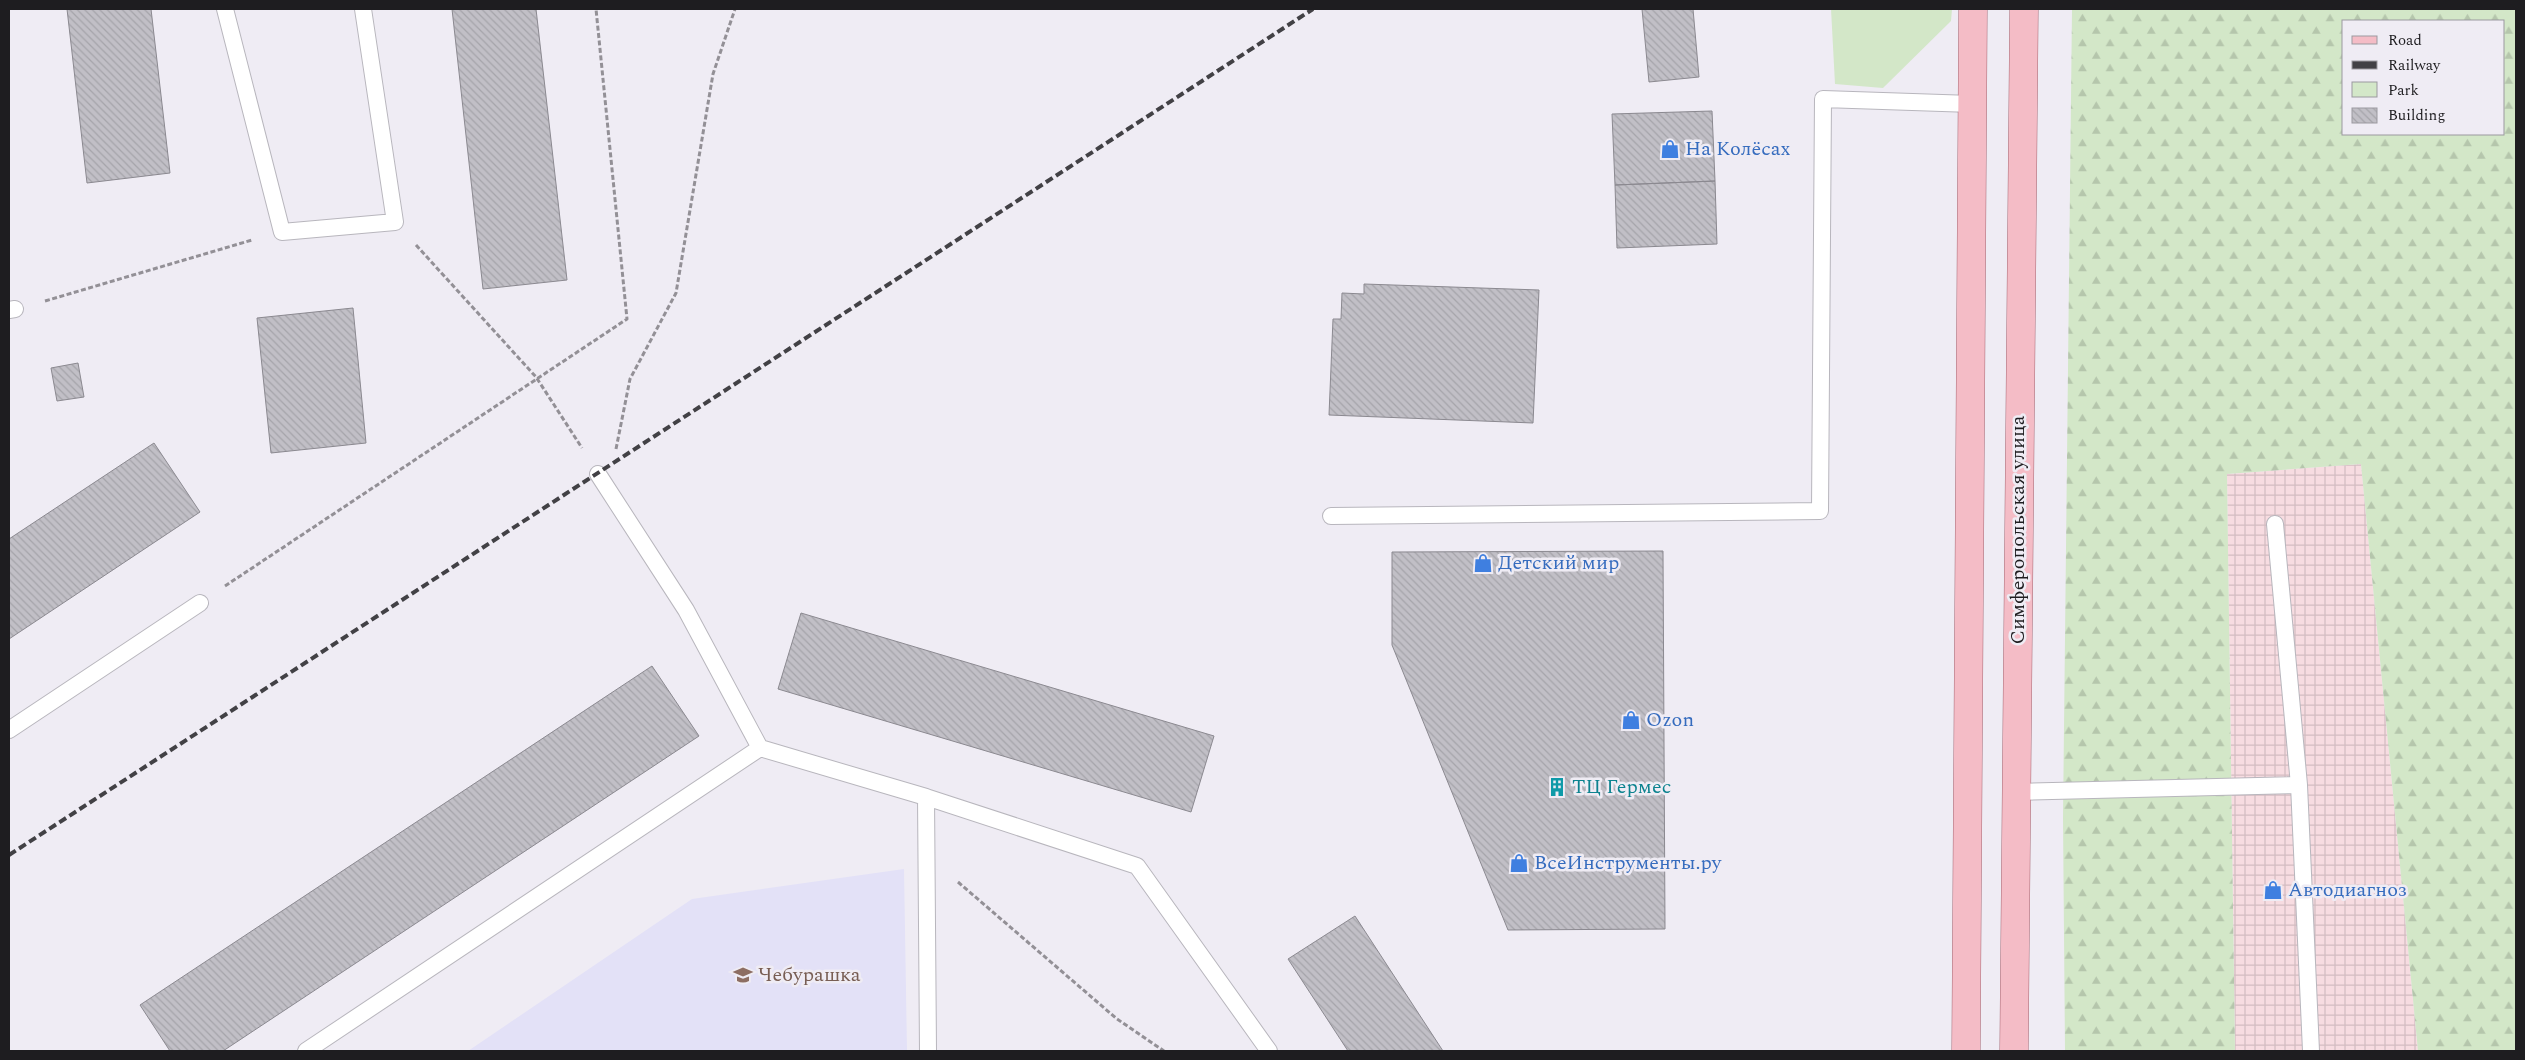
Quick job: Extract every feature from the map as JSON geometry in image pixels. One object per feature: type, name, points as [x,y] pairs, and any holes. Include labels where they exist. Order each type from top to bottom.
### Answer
[{"type":"main road","points":[[1966,1051],[1973,9]]},
{"type":"main road","name":"Симферопольская улица","points":[[2014,1051],[2024,9]]},
{"type":"lane","points":[[225,9],[282,232],[395,222],[363,9]]},
{"type":"lane","points":[[1331,516],[1820,511],[1823,99],[1972,104]]},
{"type":"lane","points":[[598,474],[686,610],[760,748],[926,797],[1137,866],[1269,1051]]},
{"type":"lane","points":[[2276,524],[2299,785],[2311,1051]]},
{"type":"lane","points":[[9,730],[200,603]]},
{"type":"lane","points":[[306,1051],[760,748]]},
{"type":"lane","points":[[2016,792],[2299,785]]},
{"type":"lane","points":[[926,797],[928,1051]]},
{"type":"path","points":[[200,603],[536,377],[627,319],[596,9]]},
{"type":"path","points":[[615,455],[630,379],[676,293],[713,74],[735,9]]},
{"type":"path","points":[[395,222],[536,377],[598,474]]},
{"type":"path","points":[[12,310],[282,232]]},
{"type":"path","points":[[925,854],[1118,1019],[1164,1051]]},
{"type":"shaded area","points":[[2361,464],[2418,1051],[2235,1051],[2227,474]]},
{"type":"shaded area","name":"Чебурашка","points":[[904,869],[907,1051],[468,1051],[692,899]]},
{"type":"green space","points":[[1831,9],[1952,9],[1951,21],[1883,88],[1835,84]]},
{"type":"green space","points":[[2072,9],[2516,9],[2516,1051],[2418,1051],[2361,464],[2227,474],[2235,1051],[2065,1051],[2063,818]]},
{"type":"building","points":[[67,9],[151,9],[170,173],[87,183]]},
{"type":"building","points":[[452,9],[536,9],[567,280],[483,289]]},
{"type":"building","points":[[1642,9],[1693,9],[1699,77],[1649,82]]},
{"type":"building","points":[[1712,111],[1715,181],[1615,185],[1612,114]]},
{"type":"building","points":[[1715,181],[1717,244],[1617,248],[1615,185]]},
{"type":"building","points":[[1364,284],[1539,290],[1533,423],[1329,415],[1333,319],[1341,319],[1342,293],[1364,294]]},
{"type":"building","points":[[353,308],[366,443],[271,453],[257,318]]},
{"type":"building","points":[[78,363],[84,397],[57,401],[51,368]]},
{"type":"building","points":[[154,443],[200,512],[9,639],[9,539]]},
{"type":"building","name":"ТЦ Гермес","points":[[1663,551],[1665,929],[1508,930],[1392,645],[1392,552]]},
{"type":"building","points":[[801,613],[1214,736],[1191,812],[778,689]]},
{"type":"building","points":[[652,666],[699,736],[223,1051],[170,1051],[140,1005]]},
{"type":"building","points":[[1355,916],[1443,1051],[1348,1051],[1288,959]]},
{"type":"railway","points":[[9,855],[1313,9]]},
{"type":"place","name":"На Колёсах","points":[[1670,149]]},
{"type":"place","name":"Детский мир","points":[[1483,563]]},
{"type":"place","name":"Ozon","points":[[1631,720]]},
{"type":"place","name":"ТЦ Гермес","points":[[1557,787]]},
{"type":"place","name":"ВсеИнструменты.ру","points":[[1519,863]]},
{"type":"place","name":"Автодиагноз","points":[[2273,890]]},
{"type":"place","name":"Чебурашка","points":[[743,975]]}]
